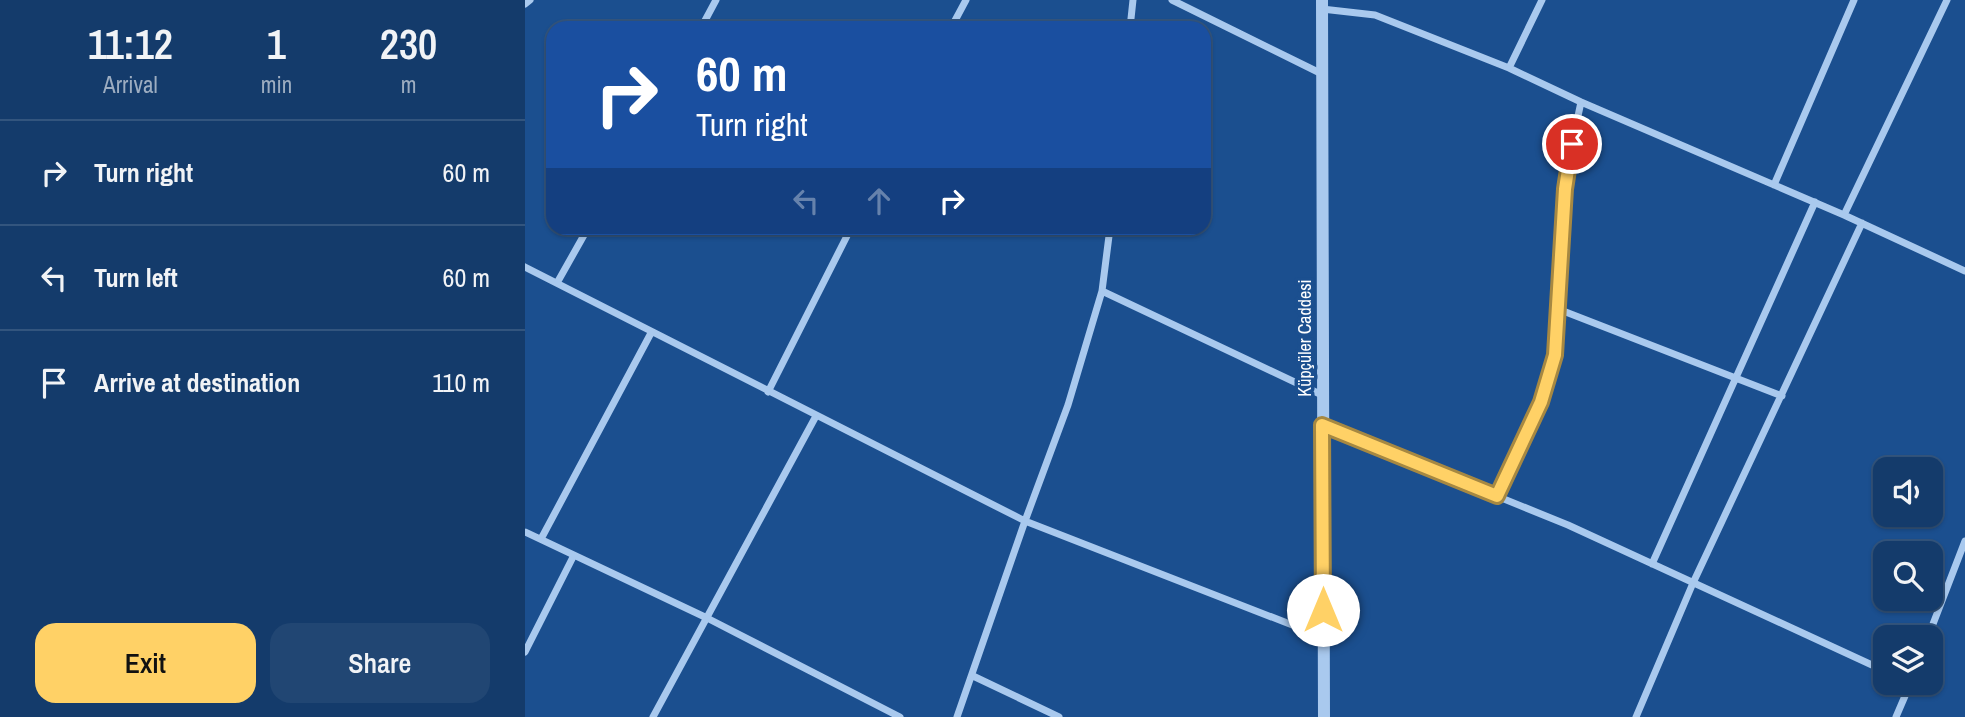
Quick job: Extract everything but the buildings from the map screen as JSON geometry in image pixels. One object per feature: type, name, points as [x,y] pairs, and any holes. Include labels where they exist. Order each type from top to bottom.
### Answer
[{"type":"street","points":[[525,4],[530,0]]},
{"type":"street","points":[[705,21],[716,0]]},
{"type":"street","points":[[954,21],[965,0]]},
{"type":"street","points":[[1131,21],[1133,0]]},
{"type":"street","points":[[1172,0],[1322,74]]},
{"type":"street","points":[[1509,68],[1542,0]]},
{"type":"street","points":[[1774,185],[1854,0]]},
{"type":"street","points":[[1844,215],[1947,0]]},
{"type":"street","points":[[1322,5],[1375,15],[1509,68],[1581,102],[1863,223],[1965,271]]},
{"type":"street","name":"Küpçüler Caddesi","points":[[1322,5],[1324,717]]},
{"type":"street","points":[[1497,496],[1541,402],[1555,355],[1565,189],[1581,102]]},
{"type":"street","points":[[1652,564],[1815,202]]},
{"type":"street","points":[[1636,717],[1693,583],[1863,223]]},
{"type":"street","points":[[557,283],[584,235]]},
{"type":"street","points":[[768,392],[847,235]]},
{"type":"street","points":[[957,717],[1025,521],[1069,405],[1102,291],[1109,235]]},
{"type":"street","points":[[525,267],[1025,521],[1323,637]]},
{"type":"street","points":[[1102,291],[1322,395]]},
{"type":"street","points":[[1558,309],[1782,396]]},
{"type":"street","points":[[541,539],[651,333]]},
{"type":"street","points":[[653,717],[815,416]]},
{"type":"street","points":[[1322,425],[1567,525],[1873,666]]},
{"type":"street","points":[[525,532],[707,618],[890,715],[900,717]]},
{"type":"street","points":[[1933,625],[1965,541]]},
{"type":"street","points":[[525,652],[574,555]]},
{"type":"street","points":[[973,676],[1059,717]]},
{"type":"street","points":[[1896,717],[1906,695]]},
{"type":"route","points":[[1323,610],[1322,425],[1497,496],[1541,402],[1555,355],[1565,189],[1572,144]]}]
